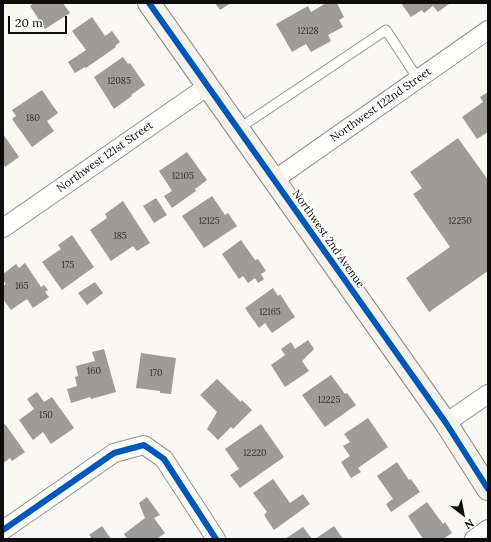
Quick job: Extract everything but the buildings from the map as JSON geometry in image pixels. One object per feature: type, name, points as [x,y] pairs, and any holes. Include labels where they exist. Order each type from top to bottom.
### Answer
[{"type":"street","name":"Northwest 2nd Avenue","points":[[149,3],[446,423],[488,489]]},
{"type":"street","name":"Northwest 122nd Street","points":[[274,180],[488,30]]},
{"type":"street","name":"Northwest 121st Street","points":[[3,228],[208,86]]},
{"type":"street","points":[[446,423],[488,394]]},
{"type":"street","points":[[3,530],[114,453],[144,445],[164,459],[216,539]]},
{"type":"street","points":[[474,539],[488,529]]},
{"type":"lane","points":[[238,129],[386,30],[418,79]]},
{"type":"cycle path","points":[[149,3],[446,423],[488,489]]},
{"type":"cycle path","points":[[3,530],[114,453],[144,445],[164,459],[216,539]]}]
